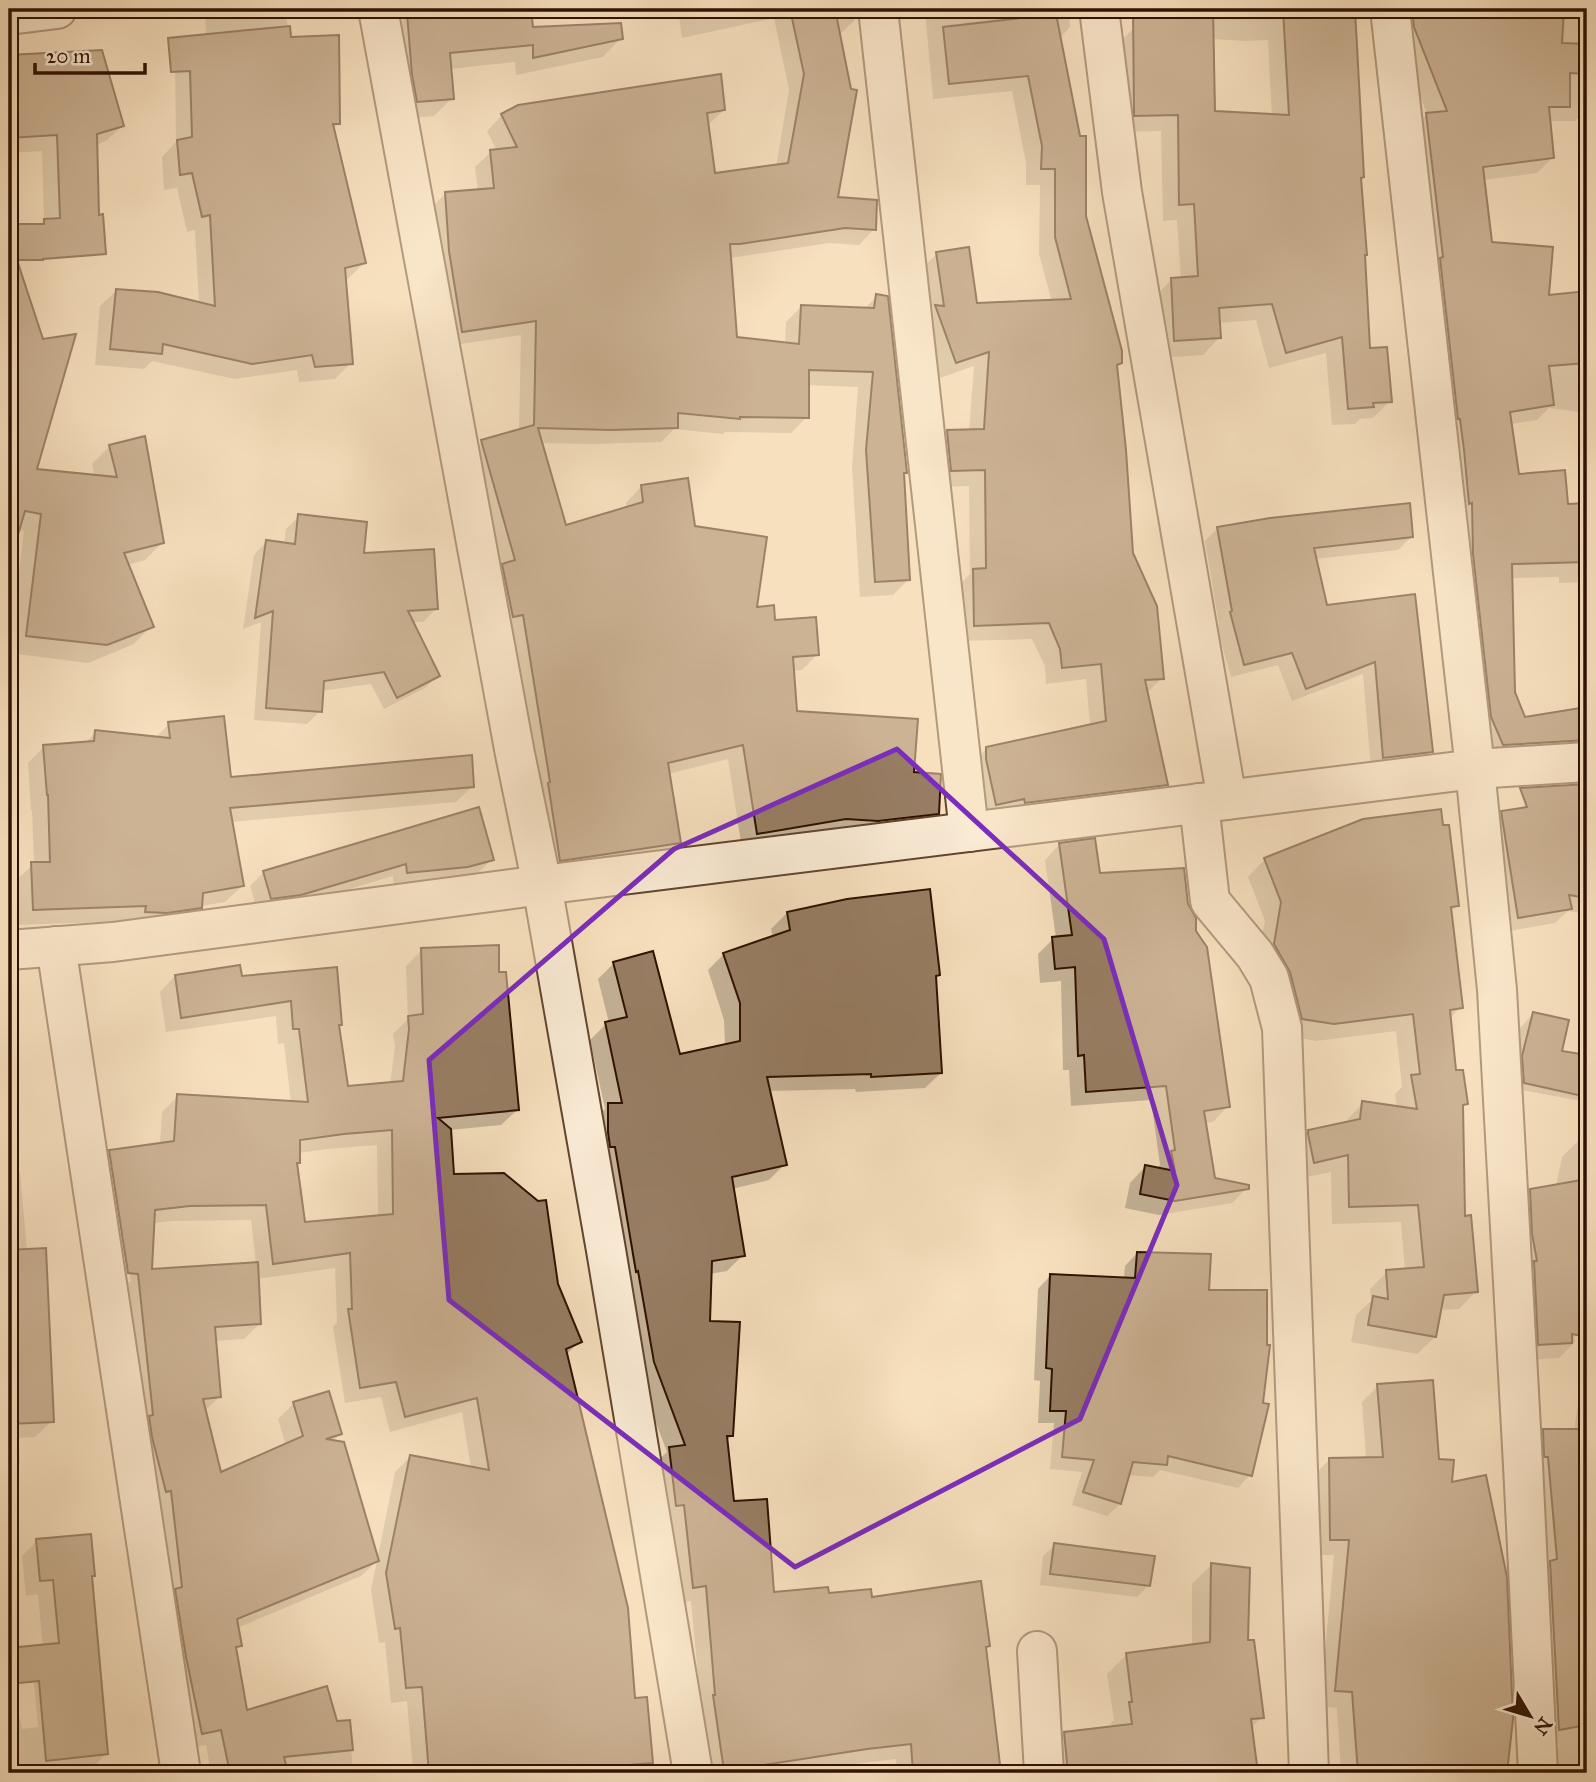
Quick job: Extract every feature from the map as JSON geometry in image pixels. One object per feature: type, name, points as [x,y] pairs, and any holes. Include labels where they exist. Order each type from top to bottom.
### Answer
[{"type":"street","points":[[9,15],[57,9]]},
{"type":"street","points":[[378,9],[542,885],[693,1773]]},
{"type":"street","points":[[878,9],[970,832]]},
{"type":"street","points":[[1099,9],[1122,192],[1213,802],[1210,901],[1255,955],[1269,978],[1282,1028],[1309,1773]]},
{"type":"street","points":[[1391,9],[1497,990],[1538,1773]]},
{"type":"street","points":[[9,950],[113,942],[542,885],[1475,769],[1587,762]]},
{"type":"street","points":[[56,946],[181,1773]]},
{"type":"street","points":[[1037,1651],[1044,1773]]},
{"type":"highlighted area","points":[[897,749],[1104,939],[1177,1185],[1080,1419],[795,1567],[449,1300],[429,1060],[674,849]]},
{"type":"building","points":[[456,9],[531,9],[533,27],[621,23],[623,39],[533,58],[533,45],[450,53],[454,99],[417,102],[407,13]]},
{"type":"building","points":[[790,9],[835,9],[851,89],[857,90],[838,197],[877,200],[876,230],[845,228],[730,244],[737,337],[799,344],[801,305],[874,308],[876,294],[888,296],[907,473],[904,473],[910,580],[875,582],[866,450],[873,372],[809,370],[809,418],[740,419],[678,413],[678,428],[538,428],[566,525],[643,502],[641,485],[688,478],[695,526],[767,537],[757,607],[774,605],[775,620],[816,617],[819,655],[793,657],[797,711],[918,719],[914,772],[941,774],[939,814],[878,821],[846,819],[757,834],[743,745],[668,763],[681,843],[560,861],[523,615],[513,617],[502,564],[515,560],[481,440],[534,425],[536,321],[462,332],[449,251],[445,192],[494,188],[490,150],[517,147],[501,114],[518,105],[721,74],[725,110],[707,113],[715,173],[788,163],[804,74]]},
{"type":"building","points":[[1133,9],[1213,9],[1215,111],[1289,115],[1283,9],[1355,9],[1370,348],[1387,347],[1392,402],[1373,403],[1374,407],[1348,409],[1342,337],[1286,353],[1272,304],[1219,308],[1221,338],[1174,341],[1171,278],[1198,276],[1194,204],[1179,205],[1178,115],[1134,116]]},
{"type":"building","points":[[1412,9],[1564,9],[1562,43],[1587,44],[1587,74],[1570,73],[1570,107],[1549,107],[1554,158],[1483,167],[1492,242],[1553,247],[1549,295],[1587,291],[1587,363],[1549,366],[1554,405],[1510,412],[1519,474],[1565,470],[1568,504],[1587,503],[1587,562],[1512,564],[1515,692],[1525,717],[1587,707],[1587,740],[1503,745],[1491,717],[1473,554],[1472,503],[1469,504],[1458,419],[1426,113],[1447,111],[1414,27]]},
{"type":"building","points":[[1056,14],[1080,136],[1086,136],[1086,216],[1122,351],[1122,363],[1117,365],[1133,553],[1157,606],[1164,679],[1145,680],[1168,785],[1025,803],[1024,799],[996,805],[986,747],[1106,721],[1101,664],[1062,668],[1060,649],[1049,623],[974,626],[973,569],[986,568],[985,470],[951,471],[947,430],[984,429],[989,352],[956,363],[935,305],[944,306],[936,252],[969,247],[977,303],[1071,299],[1055,237],[1055,169],[1041,169],[1042,146],[1028,76],[949,84],[943,27]]},
{"type":"building","points":[[290,26],[291,37],[339,35],[340,124],[333,124],[366,263],[345,268],[353,364],[315,367],[312,355],[252,364],[163,344],[162,354],[110,349],[116,289],[158,292],[215,306],[210,215],[202,217],[192,173],[180,175],[177,140],[192,137],[190,71],[171,72],[168,38]]},
{"type":"building","points":[[102,50],[124,126],[97,134],[99,215],[103,214],[106,254],[17,260],[43,339],[76,334],[37,469],[117,477],[109,445],[145,436],[164,543],[124,553],[154,627],[107,645],[26,636],[41,514],[25,511],[17,538],[9,537],[9,444],[16,402],[9,403],[9,254],[12,253],[12,224],[44,224],[44,219],[60,218],[57,135],[9,138],[9,55]]},
{"type":"building","points":[[1410,503],[1413,537],[1314,548],[1327,605],[1415,594],[1433,752],[1383,758],[1375,662],[1306,689],[1292,653],[1244,665],[1230,612],[1232,611],[1217,527],[1270,518]]},
{"type":"building","points":[[298,514],[367,522],[364,553],[434,549],[438,609],[408,611],[440,676],[397,698],[384,672],[324,681],[322,712],[266,708],[273,611],[255,618],[266,540],[295,544]]},
{"type":"building","points":[[224,716],[231,777],[472,755],[474,787],[230,808],[244,886],[203,893],[202,908],[167,913],[145,912],[146,906],[33,910],[31,862],[50,862],[43,745],[94,741],[95,730],[170,738],[168,722]]},
{"type":"building","points":[[1587,784],[1587,898],[1569,895],[1572,909],[1518,918],[1501,811],[1527,807],[1520,788]]},
{"type":"building","points":[[479,807],[494,860],[468,867],[407,873],[406,864],[301,895],[271,899],[263,871]]},
{"type":"building","points":[[1441,809],[1443,825],[1449,825],[1459,906],[1451,907],[1463,1008],[1450,1010],[1456,1070],[1463,1070],[1468,1104],[1463,1105],[1465,1216],[1471,1215],[1478,1292],[1444,1295],[1436,1337],[1368,1325],[1373,1296],[1388,1299],[1386,1270],[1424,1267],[1418,1205],[1349,1207],[1348,1155],[1314,1163],[1308,1134],[1308,1130],[1360,1119],[1362,1101],[1417,1109],[1411,1075],[1420,1074],[1413,1014],[1334,1024],[1302,1019],[1290,972],[1274,944],[1281,902],[1264,858],[1363,819]]},
{"type":"building","points":[[1095,838],[1100,873],[1184,868],[1188,904],[1196,918],[1196,931],[1207,947],[1230,1107],[1204,1111],[1215,1178],[1249,1185],[1249,1189],[1175,1201],[1140,1194],[1145,1165],[1175,1171],[1171,1151],[1175,1150],[1166,1086],[1086,1092],[1084,1055],[1078,1056],[1075,967],[1055,969],[1052,937],[1072,935],[1059,843]]},
{"type":"building","points":[[930,889],[940,975],[936,976],[942,1073],[871,1077],[871,1074],[767,1077],[787,1165],[732,1177],[745,1256],[712,1261],[710,1321],[740,1322],[733,1436],[727,1436],[734,1501],[767,1499],[774,1592],[828,1587],[829,1593],[871,1589],[872,1597],[981,1581],[990,1646],[986,1647],[1001,1773],[913,1773],[911,1744],[724,1771],[713,1695],[706,1586],[693,1588],[684,1505],[676,1506],[669,1447],[685,1445],[654,1362],[615,1147],[610,1147],[608,1103],[622,1103],[605,1022],[627,1017],[613,962],[653,951],[680,1054],[740,1041],[740,1003],[723,953],[790,930],[787,912],[847,899]]},
{"type":"building","points":[[499,945],[499,972],[506,972],[519,1110],[438,1118],[451,1129],[454,1174],[504,1173],[538,1201],[546,1200],[558,1284],[582,1342],[566,1349],[628,1608],[635,1698],[647,1697],[653,1763],[533,1773],[429,1773],[422,1687],[406,1688],[400,1628],[395,1629],[386,1573],[410,1455],[489,1470],[477,1398],[405,1417],[396,1382],[360,1388],[348,1309],[352,1309],[350,1253],[273,1264],[266,1205],[190,1206],[155,1210],[152,1269],[258,1262],[261,1324],[215,1327],[221,1397],[203,1399],[221,1472],[303,1436],[293,1402],[329,1391],[342,1434],[326,1439],[344,1442],[379,1561],[237,1619],[242,1646],[236,1647],[247,1710],[327,1686],[337,1721],[350,1720],[353,1750],[284,1757],[288,1773],[230,1773],[221,1730],[202,1734],[175,1589],[182,1587],[171,1491],[166,1492],[149,1416],[153,1415],[138,1274],[128,1273],[109,1150],[174,1141],[177,1094],[308,1102],[299,1029],[293,1029],[291,1001],[181,1018],[175,975],[240,965],[242,976],[337,967],[342,1025],[339,1025],[348,1086],[403,1081],[408,1016],[423,1014],[421,948]],"holes":[[[392,1130],[393,1214],[305,1222],[297,1163],[300,1163],[300,1140]]]},
{"type":"building","points":[[1533,1012],[1569,1020],[1562,1051],[1587,1055],[1587,1097],[1524,1083],[1522,1056]]},
{"type":"building","points":[[1587,1179],[1587,1337],[1572,1334],[1572,1343],[1538,1345],[1534,1261],[1537,1261],[1532,1234],[1530,1189]]},
{"type":"building","points":[[46,1248],[54,1422],[9,1424],[9,1250]]},
{"type":"building","points":[[1137,1252],[1211,1254],[1209,1290],[1267,1290],[1267,1345],[1270,1345],[1263,1403],[1269,1404],[1252,1476],[1168,1456],[1167,1465],[1133,1462],[1121,1504],[1083,1492],[1094,1460],[1062,1457],[1066,1411],[1050,1411],[1052,1369],[1046,1368],[1050,1274],[1135,1278]]},
{"type":"building","points":[[1433,1380],[1439,1459],[1454,1460],[1452,1482],[1486,1475],[1507,1577],[1513,1719],[1507,1773],[1358,1773],[1352,1692],[1335,1691],[1349,1540],[1330,1540],[1329,1458],[1383,1457],[1377,1384]]},
{"type":"building","points":[[1543,1429],[1587,1429],[1587,1725],[1559,1730],[1550,1561],[1557,1559]]},
{"type":"building","points":[[91,1534],[95,1576],[92,1576],[108,1754],[46,1761],[39,1681],[9,1684],[9,1648],[59,1643],[53,1580],[40,1581],[36,1539]]},
{"type":"building","points":[[1054,1543],[1155,1556],[1150,1586],[1050,1574]]},
{"type":"building","points":[[1211,1563],[1250,1568],[1248,1640],[1254,1640],[1264,1718],[1251,1719],[1258,1773],[1068,1773],[1064,1732],[1132,1724],[1126,1653],[1210,1642]]}]
